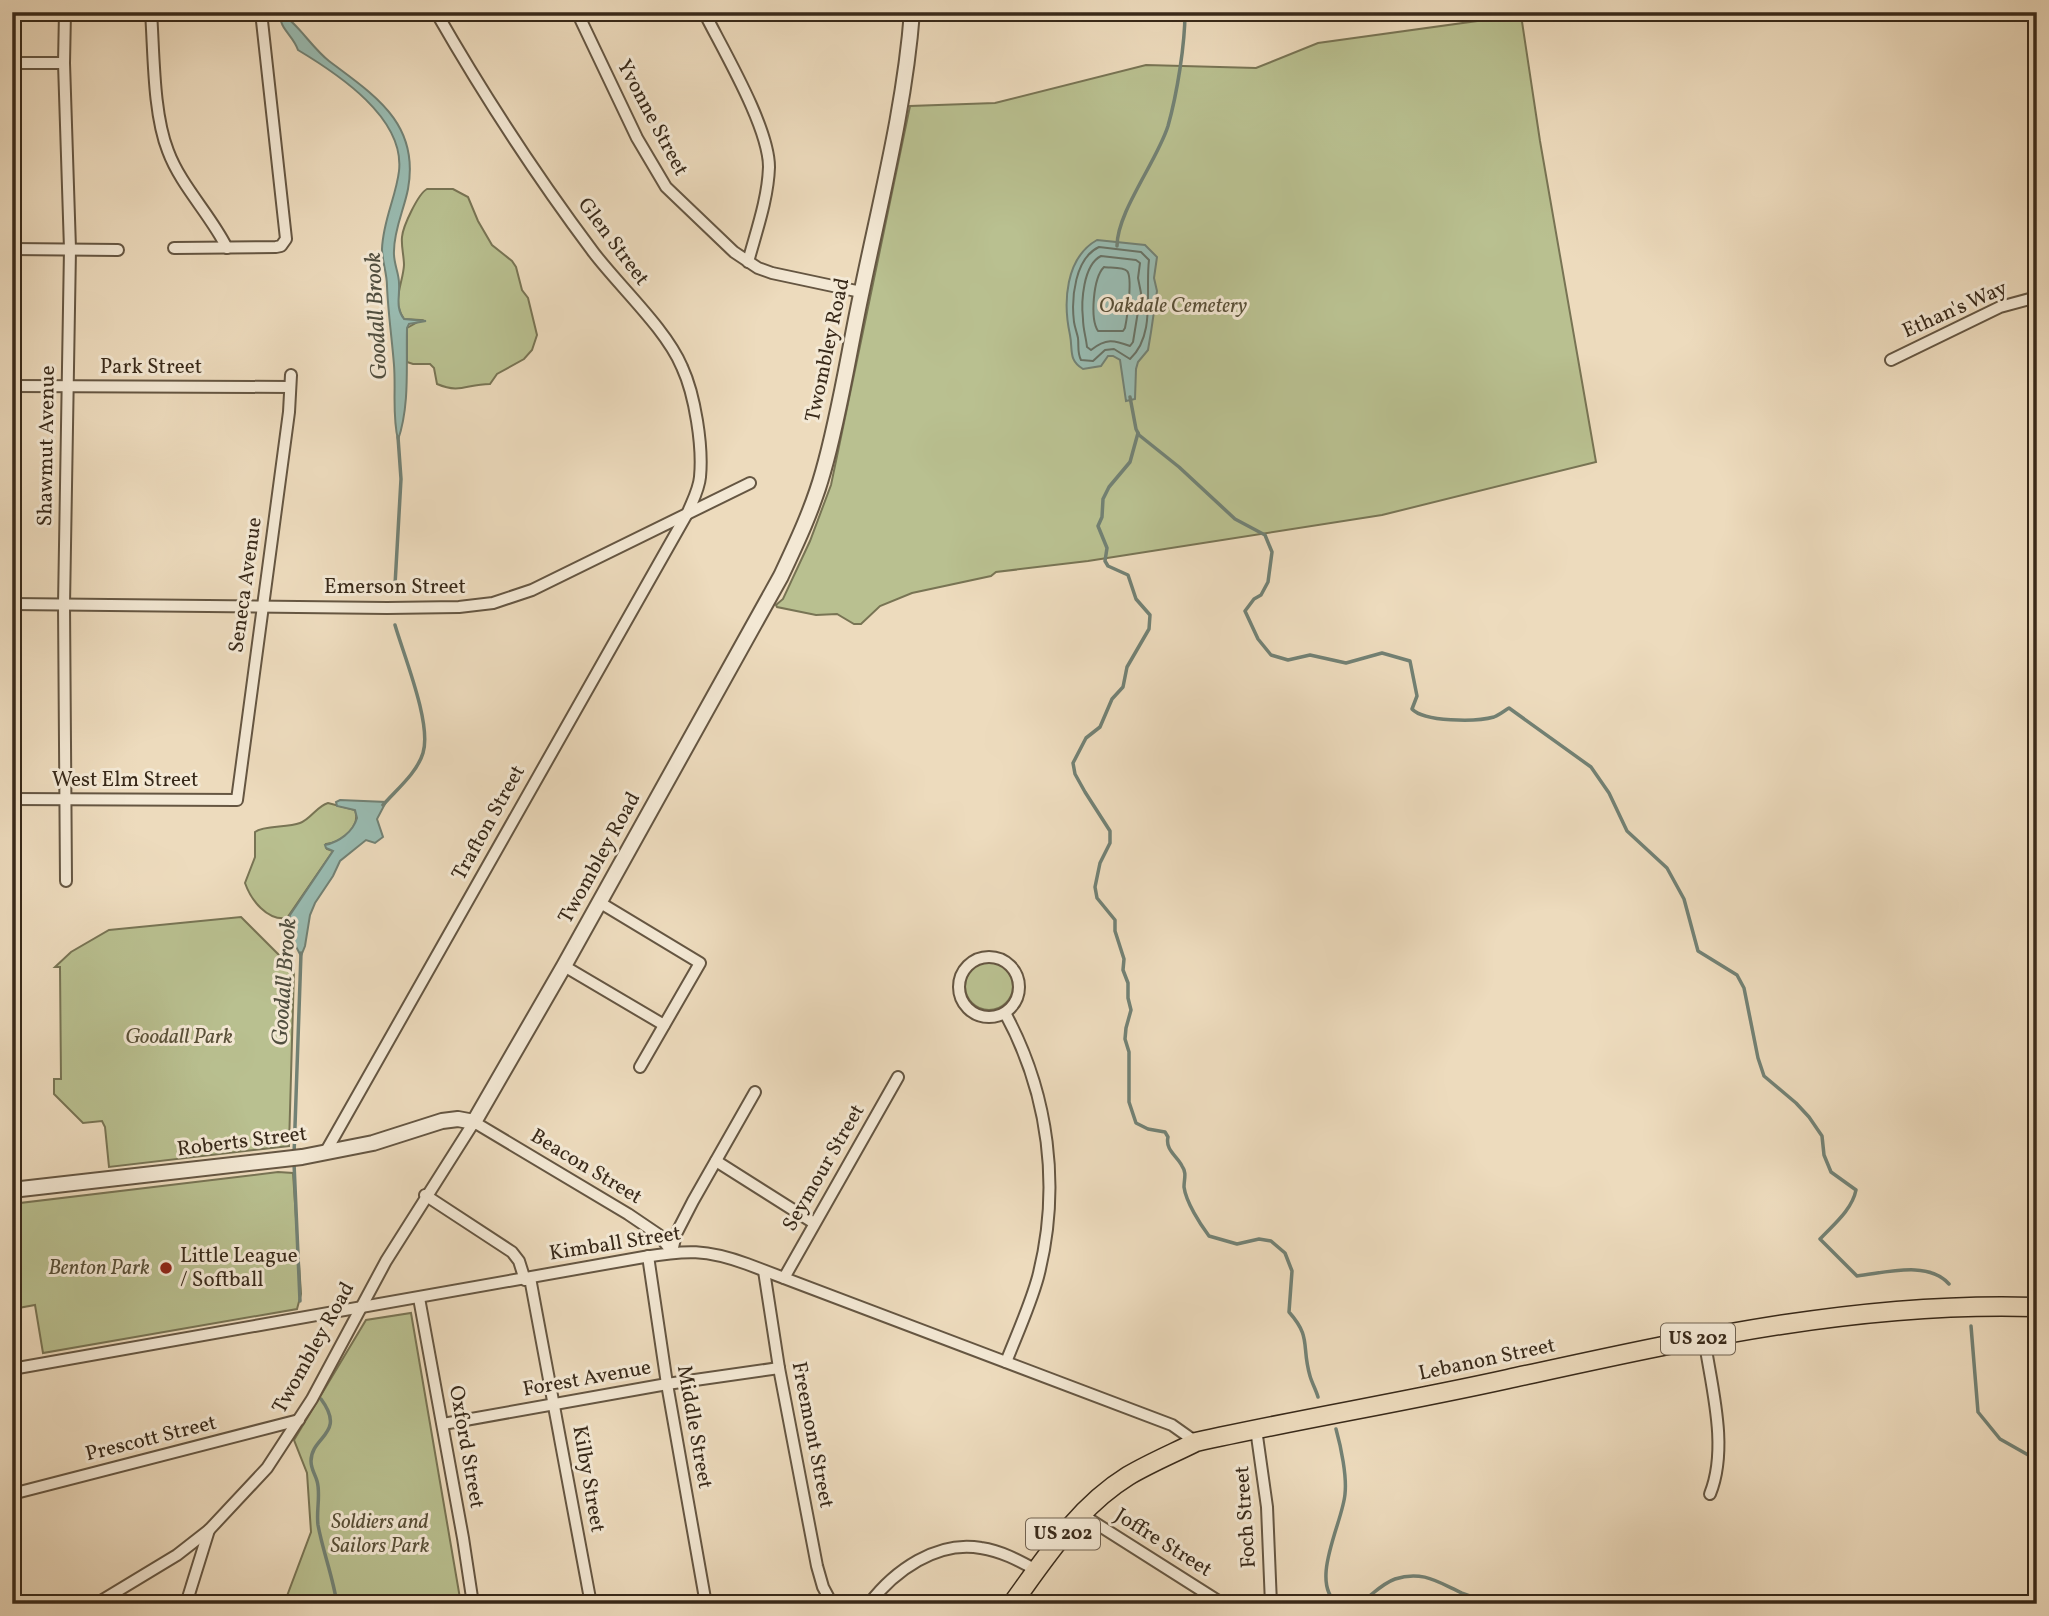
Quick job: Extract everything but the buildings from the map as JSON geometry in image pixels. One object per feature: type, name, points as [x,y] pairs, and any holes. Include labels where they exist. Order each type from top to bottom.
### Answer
[{"type":"highway","name":"Lebanon Street","points":[[1012,1604],[1081,1514],[1128,1477],[1196,1442],[1798,1321],[1952,1306],[2037,1307]]},
{"type":"street","name":"Shawmut Avenue","points":[[65,12],[70,249],[64,605],[66,881]]},
{"type":"street","points":[[151,12],[158,105],[164,141],[178,171],[206,211],[227,248]]},
{"type":"street","points":[[174,248],[276,247],[284,243],[286,232],[261,12]]},
{"type":"street","name":"Glen Street","points":[[436,12],[558,203],[679,360],[691,397],[700,449],[698,487],[688,512]]},
{"type":"street","name":"Yvonne Street","points":[[577,12],[637,138],[659,177],[678,201],[714,236],[748,262],[772,273],[861,292]]},
{"type":"street","points":[[704,12],[753,111],[767,149],[769,167],[766,195],[748,262]]},
{"type":"street","name":"Twombley Road","points":[[96,1604],[177,1555],[209,1530],[267,1468],[299,1420],[386,1261],[425,1195],[474,1122],[564,966],[781,576],[823,472],[902,92],[912,12]]},
{"type":"street","points":[[12,63],[64,63]]},
{"type":"street","points":[[12,248],[118,250]]},
{"type":"street","name":"Ethan's Way","points":[[1891,360],[2000,307],[2037,297]]},
{"type":"street","name":"Seneca Avenue","points":[[237,800],[291,375]]},
{"type":"street","name":"Park Street","points":[[12,386],[290,387]]},
{"type":"street","name":"Emerson Street","points":[[12,604],[459,607],[493,603],[532,590],[750,483]]},
{"type":"street","name":"Trafton Street","points":[[325,1153],[688,512]]},
{"type":"street","name":"West Elm Street","points":[[12,799],[237,800]]},
{"type":"street","points":[[599,902],[700,963],[640,1068]]},
{"type":"street","points":[[986,957],[998,958],[1008,963],[1016,972],[1018,994],[1005,1013],[983,1016],[972,1011],[964,1002],[960,979],[975,961],[986,957]]},
{"type":"street","points":[[564,966],[664,1025]]},
{"type":"street","points":[[1005,1013],[1032,1072],[1042,1110],[1048,1150],[1050,1193],[1038,1278],[1006,1362]]},
{"type":"street","name":"Seymour Street","points":[[783,1278],[898,1077]]},
{"type":"street","points":[[672,1252],[676,1234],[755,1092]]},
{"type":"street","name":"Roberts Street","points":[[12,1190],[302,1157],[373,1143],[442,1121],[458,1119],[474,1122]]},
{"type":"street","name":"Beacon Street","points":[[474,1122],[628,1214],[659,1236],[672,1252]]},
{"type":"street","points":[[716,1161],[814,1223]]},
{"type":"street","name":"Kilby Street","points":[[425,1195],[512,1252],[527,1279],[555,1404],[591,1604]]},
{"type":"street","name":"Kimball Street","points":[[12,1369],[648,1256],[672,1252],[711,1252],[1172,1426],[1196,1442]]},
{"type":"street","name":"Middle Street","points":[[648,1256],[667,1384],[706,1604]]},
{"type":"street","name":"Freemont Street","points":[[764,1271],[779,1368],[817,1566],[832,1604]]},
{"type":"street","name":"Oxford Street","points":[[419,1298],[443,1424],[472,1604]]},
{"type":"street","points":[[1704,1338],[1720,1455],[1716,1480],[1710,1494]]},
{"type":"street","name":"Forest Avenue","points":[[443,1424],[667,1384],[779,1368]]},
{"type":"street","name":"Prescott Street","points":[[12,1494],[299,1420]]},
{"type":"street","name":"Foch Street","points":[[1256,1429],[1267,1507],[1271,1604]]},
{"type":"street","name":"Joffre Street","points":[[1081,1514],[1223,1604]]},
{"type":"street","points":[[186,1604],[209,1530]]},
{"type":"street","points":[[869,1604],[896,1575],[919,1560],[948,1549],[968,1546],[993,1550],[1036,1570]]},
{"type":"green space","name":"Oakdale Cemetery","points":[[1521,15],[1540,141],[1596,462],[1382,515],[1088,561],[996,572],[991,576],[912,593],[880,606],[861,624],[854,624],[837,614],[816,615],[777,607],[810,541],[831,485],[910,106],[995,103],[1146,65],[1256,68],[1318,43]]},
{"type":"green space","points":[[427,189],[453,189],[468,197],[492,245],[516,267],[522,290],[528,298],[537,335],[532,350],[524,359],[497,374],[490,384],[445,387],[437,384],[434,368],[430,364],[407,362],[407,328],[421,320],[404,319],[398,306],[404,265],[402,237],[419,197]]},
{"type":"green space","points":[[328,803],[355,810],[353,828],[344,837],[326,844],[327,849],[333,851],[287,918],[267,913],[251,896],[245,883],[255,857],[255,832],[264,828],[300,823]]},
{"type":"green space","name":"Goodall Park","points":[[241,917],[294,970],[289,1146],[109,1167],[102,1121],[83,1123],[54,1094],[54,1079],[61,1079],[60,967],[55,967],[71,952],[109,930]]},
{"type":"green space","points":[[989,962],[1006,969],[1013,986],[1006,1003],[989,1010],[972,1003],[965,986],[972,969]]},
{"type":"green space","name":"Benton Park","points":[[278,1172],[293,1173],[301,1294],[297,1309],[43,1353],[35,1305],[13,1309],[12,1204]]},
{"type":"green space","name":"Soldiers and Sailors Park","points":[[411,1313],[461,1604],[284,1604],[311,1532],[307,1473],[294,1440],[366,1320]]},
{"type":"water","points":[[279,12],[292,22],[323,56],[377,99],[400,128],[407,146],[410,166],[408,189],[394,251],[399,279],[399,306],[404,319],[426,321],[409,324],[407,328],[406,399],[398,440],[387,281],[382,249],[399,171],[398,152],[391,133],[366,100],[332,72],[298,50],[282,23]]},
{"type":"water","points":[[1097,240],[1145,245],[1157,257],[1154,278],[1157,291],[1148,350],[1136,369],[1135,399],[1126,401],[1120,360],[1108,356],[1101,366],[1083,369],[1075,362],[1072,354],[1067,309],[1069,282],[1078,258]]},
{"type":"water","points":[[336,802],[386,802],[377,819],[383,837],[375,843],[366,840],[340,861],[310,915],[301,956],[290,931],[290,915],[333,851],[325,845],[345,836],[357,818],[355,810],[337,806]]},
{"type":"waterway","points":[[1117,246],[1123,218],[1168,126],[1180,69],[1185,12]]},
{"type":"waterway","points":[[1130,397],[1139,435],[1179,467],[1235,519],[1265,535],[1272,552],[1268,582],[1261,595],[1254,599],[1245,611],[1258,639],[1271,655],[1288,660],[1310,655],[1346,663],[1382,653],[1410,661],[1417,696],[1412,709],[1418,713],[1438,719],[1475,720],[1494,717],[1509,708],[1591,767],[1609,793],[1627,831],[1667,868],[1684,899],[1698,951],[1737,975],[1744,988],[1764,1076],[1809,1117],[1822,1136],[1824,1155],[1831,1172],[1856,1190],[1846,1211],[1820,1239],[1857,1276],[1918,1270],[1930,1272],[1949,1284]]},
{"type":"waterway","points":[[1138,433],[1130,462],[1109,487],[1103,499],[1102,517],[1098,526],[1107,548],[1105,561],[1108,566],[1128,575],[1136,599],[1150,615],[1149,629],[1127,667],[1123,687],[1112,699],[1100,727],[1086,738],[1073,763],[1075,774],[1110,831],[1110,843],[1100,863],[1095,887],[1097,898],[1115,920],[1115,931],[1124,959],[1123,970],[1128,983],[1131,1010],[1125,1039],[1129,1052],[1129,1102],[1136,1123],[1148,1129],[1165,1132],[1168,1137],[1170,1149],[1184,1171],[1187,1199],[1209,1236],[1237,1244],[1259,1239],[1271,1241],[1285,1253],[1292,1271],[1289,1312],[1301,1329],[1307,1365],[1318,1397]]},
{"type":"waterway","name":"Goodall Brook","points":[[395,585],[401,479],[398,437]]},
{"type":"waterway","name":"Goodall Brook","points":[[383,805],[416,767],[423,753],[425,740],[420,708],[395,625]]},
{"type":"waterway","name":"Goodall Brook","points":[[294,1155],[301,953]]},
{"type":"waterway","name":"Goodall Brook","points":[[294,1163],[300,1301]]},
{"type":"waterway","points":[[1971,1326],[1978,1412],[2000,1439],[2037,1460]]},
{"type":"waterway","name":"Goodall Brook","points":[[321,1399],[328,1411],[329,1427],[312,1453],[311,1464],[318,1486],[318,1525],[337,1604]]},
{"type":"waterway","points":[[1336,1429],[1342,1453],[1345,1494],[1330,1552],[1326,1582],[1330,1594],[1338,1604]]},
{"type":"waterway","points":[[1359,1604],[1390,1581],[1413,1576],[1437,1581],[1493,1604]]},
{"type":"place","name":"Little League / Softball","points":[[166,1268]]}]
